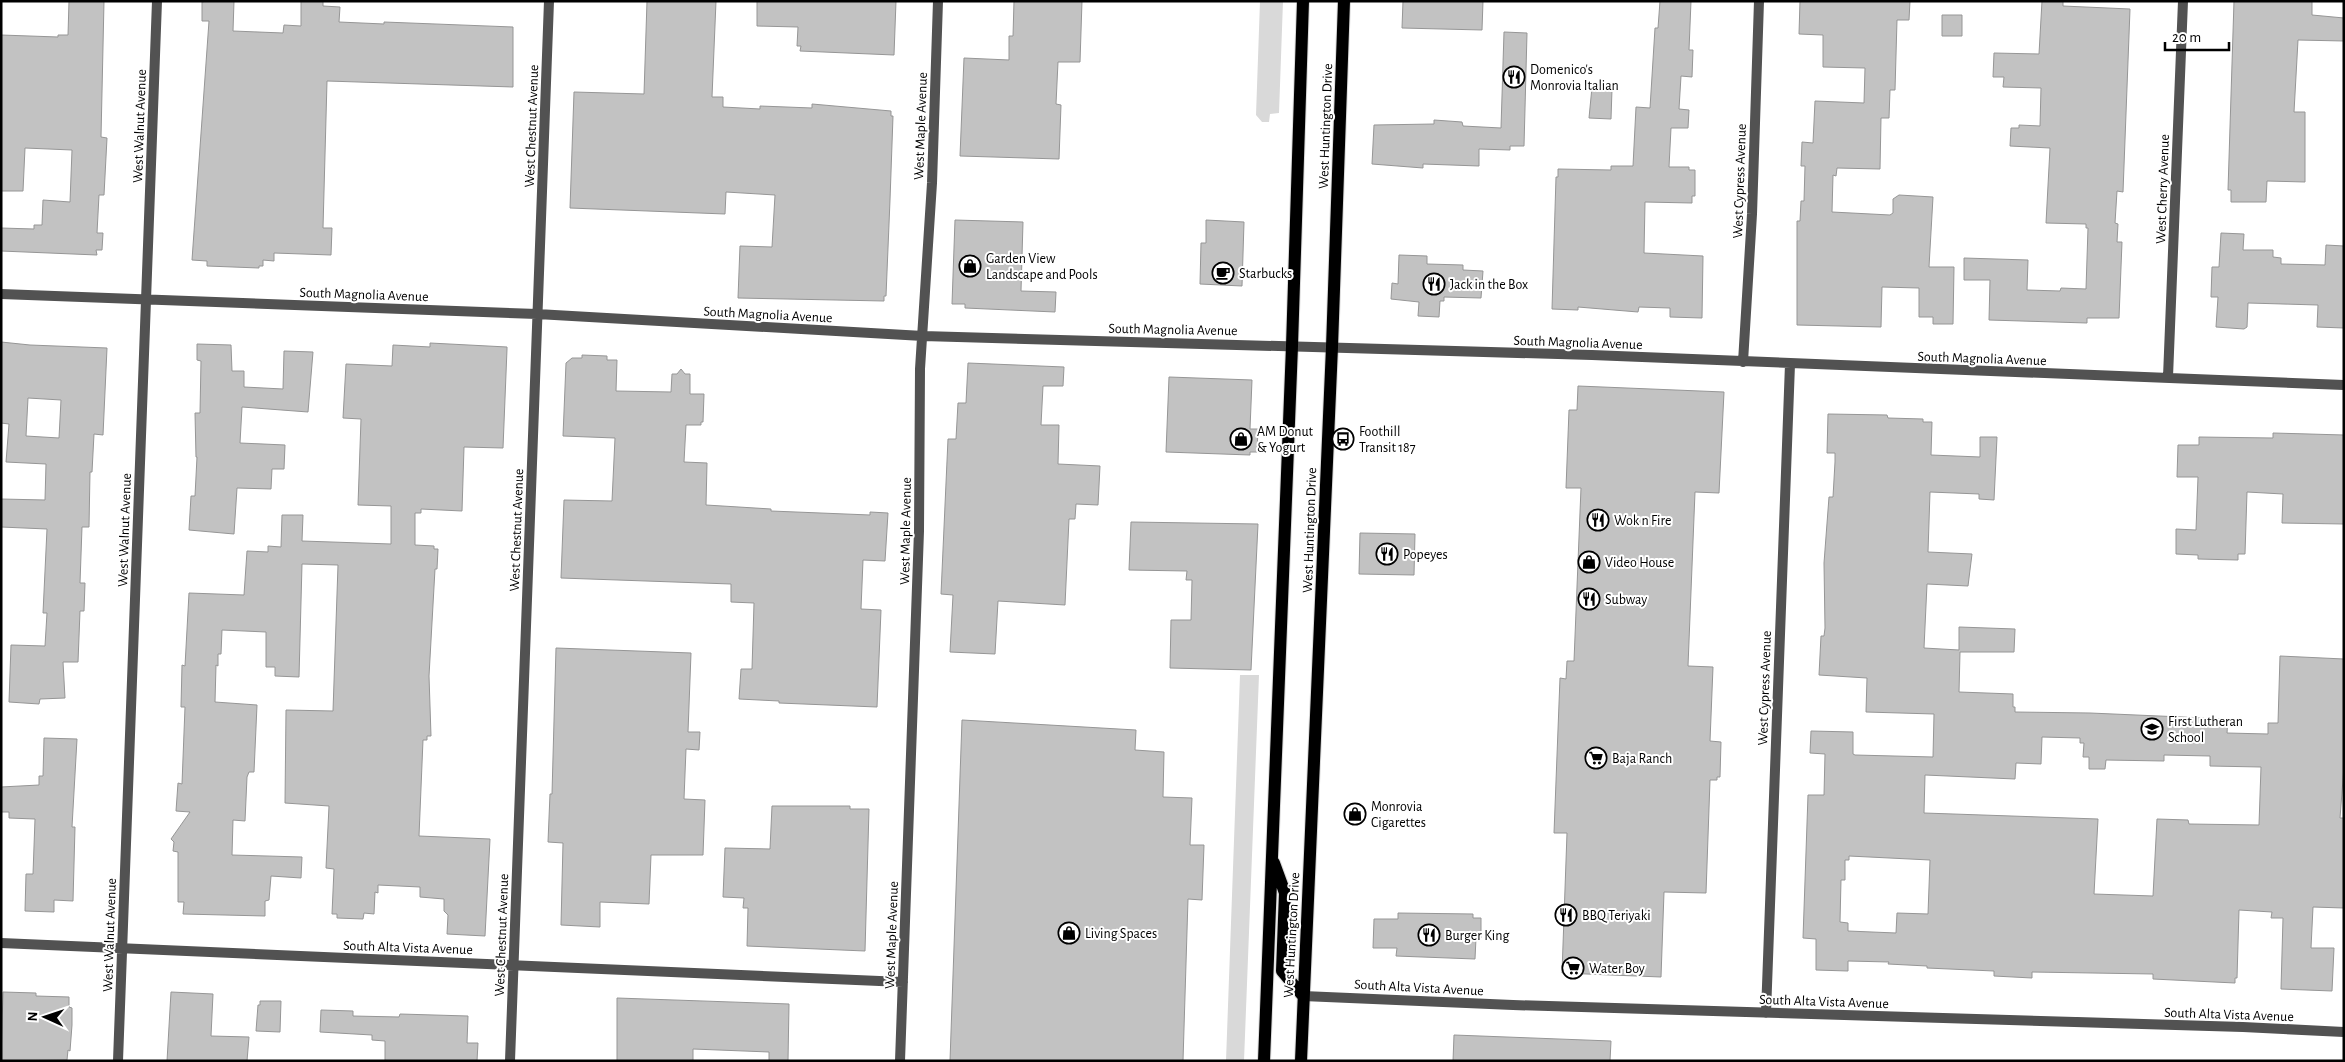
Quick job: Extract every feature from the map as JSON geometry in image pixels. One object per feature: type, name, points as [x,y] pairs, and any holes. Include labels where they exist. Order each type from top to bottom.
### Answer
[{"type":"main road","name":"West Huntington Drive","points":[[1264,1061],[1292,346],[1303,1]]},
{"type":"main road","name":"West Huntington Drive","points":[[1301,1061],[1332,347],[1344,1]]},
{"type":"main road","points":[[1272,858],[1285,893],[1282,971],[1303,996]]},
{"type":"street","name":"West Walnut Avenue","points":[[118,1061],[157,1]]},
{"type":"street","name":"West Chestnut Avenue","points":[[510,1061],[549,1]]},
{"type":"street","name":"West Maple Avenue","points":[[900,1061],[919,532],[920,369],[932,183],[938,1]]},
{"type":"street","name":"West Cypress Avenue","points":[[1743,362],[1752,206],[1759,1]]},
{"type":"street","name":"West Cherry Avenue","points":[[2168,377],[2183,1]]},
{"type":"street","name":"South Magnolia Avenue","points":[[1,294],[537,314],[923,336],[1031,338],[1115,343],[1332,347],[2344,385]]},
{"type":"street","name":"West Cypress Avenue","points":[[1766,1012],[1790,364]]},
{"type":"street","name":"South Alta Vista Avenue","points":[[1,944],[903,982]]},
{"type":"street","name":"South Alta Vista Avenue","points":[[1303,996],[2344,1032]]},
{"type":"shaded area","points":[[1260,1],[1283,1],[1279,113],[1270,114],[1269,122],[1262,122],[1256,115]]},
{"type":"shaded area","points":[[1240,675],[1259,675],[1244,1061],[1226,1061]]},
{"type":"building","points":[[69,1],[104,1],[101,137],[107,138],[104,195],[99,195],[97,233],[103,233],[102,250],[96,250],[97,255],[1,251],[1,228],[34,229],[34,225],[42,225],[43,200],[70,202],[72,150],[25,148],[23,191],[1,191],[1,35],[58,37],[58,35],[68,35]]},
{"type":"building","points":[[234,1],[233,31],[283,33],[284,25],[301,26],[301,1],[323,1],[323,6],[340,7],[339,22],[513,27],[513,87],[327,81],[323,228],[332,228],[331,255],[274,253],[274,261],[263,260],[263,266],[259,266],[259,268],[207,266],[207,261],[192,260],[209,21],[202,21],[202,2]]},
{"type":"building","points":[[647,1],[716,1],[712,97],[723,97],[723,107],[760,109],[760,106],[812,108],[812,104],[891,111],[891,116],[893,116],[890,200],[886,296],[884,296],[884,301],[738,298],[740,246],[772,247],[775,195],[726,192],[725,214],[570,208],[574,92],[644,94]]},
{"type":"building","points":[[757,1],[896,1],[894,55],[800,51],[801,46],[797,46],[798,27],[757,26]]},
{"type":"building","points":[[1014,1],[1082,1],[1080,62],[1058,62],[1056,104],[1061,105],[1059,159],[960,156],[964,58],[1009,60],[1009,36],[1013,36]]},
{"type":"building","points":[[1403,1],[1483,1],[1482,30],[1402,28]]},
{"type":"building","points":[[1660,1],[1691,1],[1689,50],[1693,50],[1692,77],[1681,76],[1679,109],[1689,110],[1688,128],[1671,128],[1669,167],[1689,167],[1689,170],[1695,170],[1695,196],[1692,196],[1692,203],[1645,202],[1644,253],[1703,256],[1702,318],[1670,317],[1670,308],[1639,307],[1638,312],[1578,307],[1578,310],[1552,309],[1556,177],[1558,177],[1558,169],[1611,170],[1611,166],[1633,166],[1636,107],[1650,108],[1655,28],[1658,28]]},
{"type":"building","points":[[1800,1],[1910,1],[1909,20],[1897,20],[1895,90],[1890,90],[1889,118],[1881,118],[1880,169],[1837,168],[1836,176],[1833,175],[1832,212],[1890,215],[1893,213],[1893,199],[1899,195],[1933,197],[1929,267],[1954,267],[1953,324],[1933,324],[1933,317],[1919,317],[1919,288],[1882,287],[1881,327],[1797,325],[1797,221],[1800,221],[1801,201],[1804,201],[1805,166],[1801,166],[1802,142],[1813,143],[1815,101],[1864,103],[1865,68],[1823,67],[1823,35],[1799,34]]},
{"type":"building","points":[[2042,1],[2063,1],[2063,6],[2130,9],[2123,192],[2117,191],[2115,223],[2118,224],[2117,242],[2122,242],[2119,318],[2087,318],[2087,323],[1989,320],[1990,280],[1964,280],[1964,258],[2028,260],[2027,290],[2060,291],[2061,288],[2086,289],[2088,228],[2086,228],[2086,224],[2046,223],[2050,148],[2010,146],[2011,128],[2019,128],[2019,125],[2040,126],[2041,88],[2003,87],[2004,77],[1993,77],[1994,53],[2039,54]]},
{"type":"building","points":[[2234,1],[2312,1],[2312,15],[2344,18],[2344,41],[2298,40],[2294,112],[2305,112],[2305,182],[2267,181],[2266,202],[2231,202],[2231,190],[2228,190]]},
{"type":"building","points":[[1942,15],[1962,15],[1962,36],[1942,36]]},
{"type":"building","name":"Domenico's Monrovia Italian","points":[[1504,32],[1527,33],[1524,146],[1510,146],[1510,150],[1479,149],[1479,166],[1423,164],[1423,168],[1372,164],[1374,125],[1434,124],[1434,120],[1462,122],[1463,126],[1501,128]]},
{"type":"building","points":[[1592,87],[1612,89],[1611,119],[1589,118]]},
{"type":"building","points":[[955,220],[1023,222],[1021,291],[1056,292],[1055,312],[965,308],[965,304],[952,304]]},
{"type":"building","points":[[1206,220],[1244,222],[1242,286],[1200,284],[1201,243],[1206,243]]},
{"type":"building","points":[[2221,233],[2244,234],[2243,250],[2273,250],[2273,257],[2281,258],[2281,264],[2325,265],[2326,245],[2344,246],[2344,328],[2317,327],[2318,305],[2248,303],[2247,327],[2244,329],[2216,327],[2218,297],[2211,297],[2212,267],[2219,267]]},
{"type":"building","points":[[1399,255],[1427,256],[1427,264],[1463,265],[1463,270],[1483,271],[1481,298],[1444,297],[1444,301],[1440,301],[1439,317],[1418,316],[1419,302],[1391,299],[1392,283],[1398,284]]},
{"type":"building","points":[[1,342],[107,348],[103,435],[94,434],[92,472],[90,472],[89,527],[82,527],[80,583],[85,583],[84,611],[80,611],[78,662],[63,662],[65,698],[40,699],[39,704],[9,702],[11,645],[45,646],[47,613],[43,613],[47,529],[1,527],[1,499],[45,500],[46,464],[6,462],[9,424],[1,423]],"holes":[[[28,398],[61,400],[59,438],[26,436]]]},
{"type":"building","points":[[430,343],[507,347],[503,448],[464,447],[462,511],[421,509],[421,513],[415,513],[415,545],[434,546],[434,549],[438,549],[437,569],[435,569],[429,676],[431,736],[427,736],[427,740],[423,740],[419,836],[490,839],[485,936],[447,934],[448,915],[444,911],[444,899],[420,897],[420,887],[378,885],[378,893],[375,892],[374,914],[364,913],[363,919],[337,918],[337,914],[332,914],[334,869],[326,868],[329,806],[285,803],[286,710],[333,711],[338,565],[302,564],[299,677],[275,676],[275,667],[266,667],[266,632],[222,630],[221,654],[218,654],[218,666],[216,665],[215,702],[257,705],[254,772],[249,772],[247,777],[245,821],[233,820],[232,855],[302,857],[301,878],[271,876],[269,900],[265,901],[265,916],[183,914],[184,902],[178,902],[178,852],[173,851],[174,842],[171,839],[190,812],[176,811],[178,783],[182,784],[185,707],[181,707],[182,665],[185,666],[189,593],[244,595],[247,551],[268,552],[268,546],[281,547],[282,515],[303,515],[302,541],[391,544],[391,506],[358,505],[361,419],[343,418],[346,364],[392,366],[393,345],[430,347]]},
{"type":"building","points":[[197,344],[231,345],[232,371],[244,371],[244,387],[283,389],[284,351],[313,352],[308,412],[242,407],[240,443],[285,445],[284,469],[272,469],[271,489],[237,488],[234,534],[189,530],[191,496],[195,496],[197,457],[195,413],[200,413],[201,361],[197,360]]},
{"type":"building","points":[[582,355],[607,356],[607,360],[617,360],[616,391],[671,392],[672,374],[677,374],[681,369],[685,374],[690,374],[690,394],[704,394],[703,422],[701,422],[701,425],[686,425],[684,462],[707,463],[706,505],[771,509],[771,511],[870,515],[870,512],[888,513],[885,561],[863,560],[861,609],[881,610],[877,707],[779,703],[779,701],[739,699],[741,669],[752,669],[754,603],[731,602],[731,584],[561,578],[564,500],[612,501],[615,438],[563,436],[566,363],[572,358],[582,358]]},
{"type":"building","points":[[968,363],[1064,367],[1063,386],[1043,386],[1041,425],[1059,425],[1058,464],[1100,466],[1098,505],[1076,504],[1075,519],[1069,519],[1065,605],[998,601],[995,654],[950,652],[953,595],[941,594],[948,439],[956,439],[958,403],[966,403]]},
{"type":"building","points":[[1169,377],[1252,380],[1250,429],[1258,429],[1257,452],[1250,452],[1250,455],[1166,452]]},
{"type":"building","points":[[1578,386],[1724,392],[1719,493],[1695,492],[1688,666],[1713,667],[1710,741],[1721,742],[1720,777],[1717,777],[1717,780],[1710,780],[1706,893],[1664,892],[1661,977],[1562,973],[1567,833],[1554,833],[1560,678],[1566,679],[1567,661],[1574,661],[1581,488],[1566,488],[1569,410],[1577,410]]},
{"type":"building","points":[[1828,414],[1887,415],[1888,418],[1923,419],[1923,422],[1932,422],[1931,455],[1980,457],[1980,437],[1997,437],[1994,500],[1979,499],[1979,494],[1930,492],[1928,552],[1972,554],[1968,586],[1927,584],[1924,648],[1959,650],[1959,627],[2015,629],[2014,652],[1960,652],[1959,692],[2013,694],[2015,712],[2228,719],[2227,733],[2268,734],[2268,723],[2278,723],[2280,656],[2344,659],[2344,766],[2340,818],[2344,818],[2344,908],[2313,907],[2311,948],[2334,948],[2332,991],[2281,989],[2283,918],[2271,918],[2272,912],[2239,910],[2237,978],[2235,978],[2235,983],[2153,979],[2153,974],[2032,972],[2032,978],[1994,976],[1994,971],[1927,968],[1927,966],[1888,964],[1889,962],[1848,961],[1848,971],[1816,970],[1816,939],[1803,938],[1808,795],[1824,795],[1825,754],[1810,753],[1811,731],[1853,732],[1853,754],[1855,755],[1933,757],[1934,714],[1866,712],[1867,678],[1819,675],[1821,636],[1824,636],[1825,628],[1824,563],[1829,497],[1833,497],[1835,462],[1835,453],[1827,453]],"holes":[[[2042,737],[2080,738],[2080,743],[2084,743],[2083,757],[2089,757],[2089,769],[2105,769],[2106,760],[2164,761],[2164,755],[2210,756],[2210,766],[2261,767],[2259,825],[2189,824],[2188,820],[2157,819],[2153,896],[2094,894],[2098,819],[1924,813],[1925,775],[2015,779],[2016,763],[2041,764]],[[1849,856],[1930,860],[1928,914],[1897,913],[1896,933],[1848,931],[1848,923],[1840,922],[1841,880],[1845,880],[1845,860],[1849,860]]]},
{"type":"building","points":[[2273,433],[2344,435],[2344,524],[2282,523],[2283,494],[2247,492],[2245,554],[2238,554],[2238,560],[2198,559],[2198,555],[2176,554],[2176,529],[2196,530],[2198,477],[2177,477],[2178,445],[2199,445],[2199,437],[2273,438]]},
{"type":"building","points":[[1131,522],[1258,524],[1251,670],[1170,668],[1171,620],[1191,620],[1192,580],[1186,580],[1187,571],[1129,570]]},
{"type":"building","points":[[1360,533],[1415,534],[1414,575],[1359,574]]},
{"type":"building","points":[[556,648],[691,653],[688,732],[700,732],[699,750],[686,749],[684,799],[705,800],[703,855],[651,855],[649,904],[600,902],[600,927],[561,925],[563,843],[548,842],[550,794],[552,794]]},
{"type":"building","points":[[962,720],[1136,730],[1135,750],[1164,752],[1163,797],[1192,798],[1190,845],[1204,845],[1202,900],[1188,899],[1183,1061],[950,1061]]},
{"type":"building","points":[[44,738],[77,739],[72,827],[75,827],[73,901],[54,900],[54,912],[25,911],[26,874],[33,874],[35,819],[9,818],[9,812],[1,812],[1,787],[39,785],[39,776],[43,776]]},
{"type":"building","points":[[772,806],[850,806],[850,809],[869,809],[865,951],[747,946],[748,908],[743,908],[744,898],[723,897],[725,848],[770,849]]},
{"type":"building","points":[[1398,913],[1473,914],[1473,918],[1481,918],[1481,938],[1476,938],[1475,959],[1396,956],[1397,948],[1373,948],[1374,919],[1398,919]]},
{"type":"building","points":[[3,992],[69,997],[69,1007],[72,1008],[72,1025],[70,1051],[68,1050],[67,1060],[1,1061]]},
{"type":"building","points":[[171,992],[213,994],[211,1036],[249,1037],[247,1061],[167,1061]]},
{"type":"building","points":[[617,998],[789,1004],[788,1061],[769,1061],[769,1052],[693,1049],[693,1061],[617,1061]]},
{"type":"building","points":[[260,1001],[281,1001],[280,1032],[256,1031]]},
{"type":"building","points":[[321,1010],[353,1011],[353,1016],[399,1017],[400,1014],[468,1016],[467,1043],[478,1043],[477,1061],[385,1061],[385,1041],[372,1040],[372,1035],[320,1032]]},
{"type":"building","points":[[1454,1035],[1611,1041],[1610,1061],[1453,1061]]},
{"type":"place","name":"Domenico's Monrovia Italian","points":[[1514,77]]},
{"type":"place","name":"Garden View Landscape and Pools","points":[[970,266]]},
{"type":"place","name":"Starbucks","points":[[1223,273]]},
{"type":"place","name":"Jack in the Box","points":[[1434,284]]},
{"type":"place","name":"AM Donut & Yogurt","points":[[1241,439]]},
{"type":"place","name":"Foothill Transit 187","points":[[1343,439]]},
{"type":"place","name":"Wok n Fire","points":[[1598,520]]},
{"type":"place","name":"Popeyes","points":[[1387,554]]},
{"type":"place","name":"Video House","points":[[1589,562]]},
{"type":"place","name":"Subway","points":[[1589,599]]},
{"type":"place","name":"First Lutheran School","points":[[2152,729]]},
{"type":"place","name":"Baja Ranch","points":[[1596,758]]},
{"type":"place","name":"Monrovia Cigarettes","points":[[1355,814]]},
{"type":"place","name":"BBQ Teriyaki","points":[[1566,915]]},
{"type":"place","name":"Living Spaces","points":[[1069,933]]},
{"type":"place","name":"Burger King","points":[[1429,935]]},
{"type":"place","name":"Water Boy","points":[[1573,968]]}]
